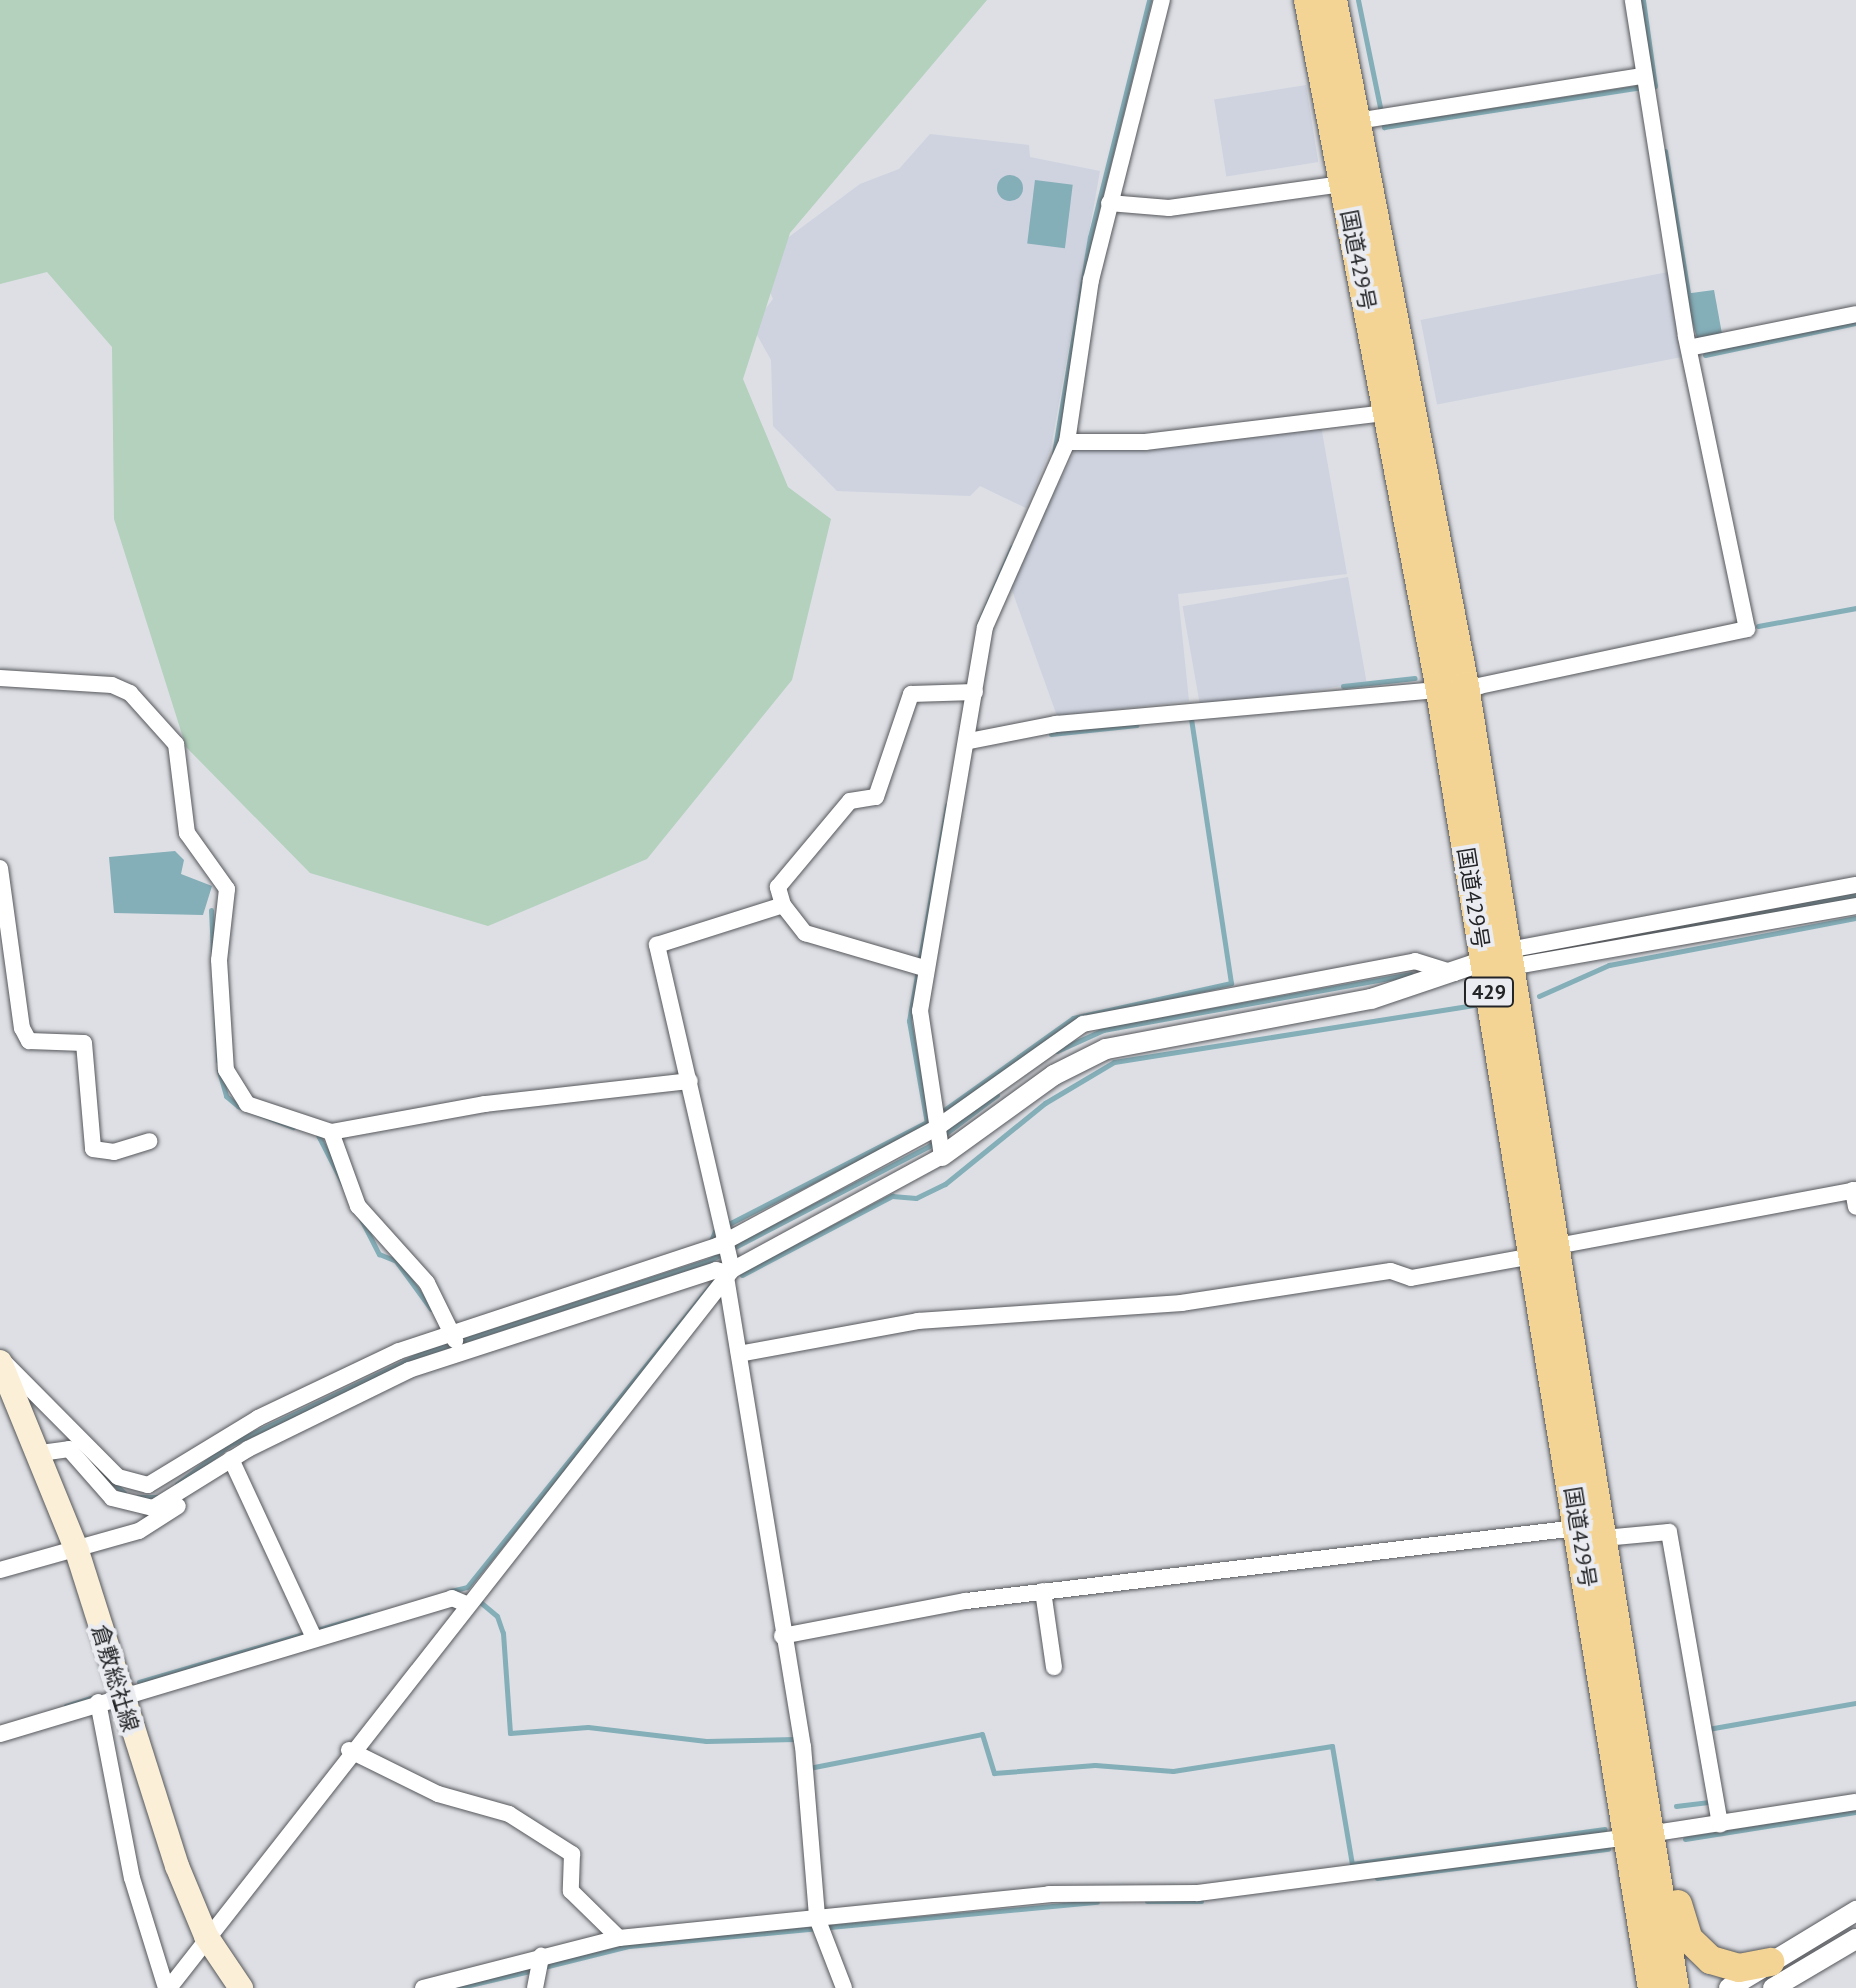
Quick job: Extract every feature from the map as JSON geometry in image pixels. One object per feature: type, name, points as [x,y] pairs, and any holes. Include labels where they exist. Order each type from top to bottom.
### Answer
[{"type":"highway","name":"国道429号","points":[[1308,0],[1356,181],[1452,685],[1511,959],[1549,1251],[1647,1840],[1675,1988]]},
{"type":"highway","name":"国道429号","points":[[1333,0],[1373,119],[1356,181]]},
{"type":"highway","name":"国道429号","points":[[1452,685],[1484,961],[1549,1251]]},
{"type":"highway","name":"国道429号","points":[[1647,1840],[1652,1988]]},
{"type":"highway","points":[[1647,1840],[1685,1931],[1700,1951],[1730,1967],[1772,1975]]},
{"type":"main road","name":"倉敷総社線","points":[[0,1360],[41,1453],[77,1551],[110,1698],[206,1936],[241,1988]]},
{"type":"street","points":[[938,1132],[919,1030],[919,967],[969,741],[970,691],[994,600],[1067,442],[1109,203],[1162,0]]},
{"type":"street","points":[[969,741],[1056,724],[1452,685],[1747,629],[1702,346],[1643,82],[1633,0]]},
{"type":"street","points":[[1373,119],[1643,82]]},
{"type":"street","points":[[1109,203],[1169,208],[1356,181]]},
{"type":"street","points":[[1702,346],[1856,314]]},
{"type":"street","points":[[1067,442],[1145,442],[1401,411]]},
{"type":"street","points":[[0,678],[112,685],[168,730],[182,764],[187,833],[227,889],[219,960],[229,1080],[247,1104],[266,1114],[331,1132],[485,1104],[690,1081]]},
{"type":"street","points":[[919,967],[805,933],[783,905],[778,887],[850,801],[876,797],[911,694],[970,691]]},
{"type":"street","points":[[0,868],[22,1028],[39,1043],[84,1043],[93,1149],[114,1152],[149,1141]]},
{"type":"street","points":[[1511,959],[1856,885]]},
{"type":"street","points":[[783,905],[657,945],[727,1253],[739,1354],[782,1636],[803,1746],[819,1924],[844,1988]]},
{"type":"street","points":[[0,1360],[118,1477],[148,1485],[258,1418],[658,1270],[727,1253],[938,1132],[1106,1049],[1371,999],[1484,961],[1856,906]]},
{"type":"street","points":[[167,1988],[464,1603],[727,1253],[938,1132],[1083,1024],[1415,961],[1454,973]]},
{"type":"street","points":[[331,1132],[358,1206],[427,1283],[456,1343]]},
{"type":"street","points":[[739,1354],[918,1321],[1181,1303],[1391,1271],[1411,1278],[1855,1196]]},
{"type":"street","points":[[41,1453],[69,1449],[112,1498],[130,1507],[164,1504],[231,1459],[409,1370],[456,1343],[716,1270],[727,1253]]},
{"type":"street","points":[[231,1459],[312,1633]]},
{"type":"street","points":[[0,1570],[77,1551],[139,1531],[188,1500],[205,1475]]},
{"type":"street","points":[[782,1636],[1043,1591],[1595,1531],[1669,1532],[1720,1825]]},
{"type":"street","points":[[1043,1591],[1054,1667]]},
{"type":"street","points":[[0,1734],[312,1633],[452,1598],[464,1603]]},
{"type":"street","points":[[110,1698],[132,1878],[167,1988]]},
{"type":"street","points":[[349,1750],[438,1794],[509,1814],[572,1854],[571,1891],[619,1938]]},
{"type":"street","points":[[423,1988],[542,1962],[619,1938],[819,1924],[1049,1894],[1198,1893],[1647,1840],[1856,1802]]},
{"type":"street","points":[[1772,1975],[1856,1911]]},
{"type":"street","points":[[1729,1988],[1772,1975],[1856,1939]]},
{"type":"street","points":[[535,1988],[542,1962]]},
{"type":"shaded area","points":[[1306,85],[1318,162],[1226,177],[1214,100]]},
{"type":"shaded area","points":[[930,134],[1029,145],[1030,157],[1100,171],[1051,448],[1026,508],[980,486],[970,496],[837,491],[773,426],[771,360],[752,326],[773,299],[761,270],[778,245],[860,184],[899,169]]},
{"type":"shaded area","points":[[1668,272],[1684,356],[1437,405],[1421,320]]},
{"type":"shaded area","points":[[1321,426],[1347,574],[1178,594],[1189,701],[1057,716],[1009,582],[1077,447]]},
{"type":"shaded area","points":[[1348,577],[1366,681],[1201,711],[1183,606]]},
{"type":"green space","points":[[0,0],[987,0],[790,233],[743,379],[788,487],[831,519],[792,680],[647,859],[488,926],[310,873],[186,747],[114,519],[112,347],[47,272],[0,284]]},
{"type":"water","points":[[1010,175],[1019,179],[1023,188],[1019,197],[1010,201],[1001,197],[997,188],[1001,179]]},
{"type":"water","points":[[1035,180],[1073,185],[1065,248],[1027,244]]},
{"type":"water","points":[[1714,290],[1722,334],[1697,338],[1684,294]]},
{"type":"water","points":[[175,851],[184,860],[181,874],[212,886],[203,915],[114,913],[109,857]]},
{"type":"waterway","points":[[1054,454],[1090,237],[1149,0]]},
{"type":"waterway","points":[[1358,0],[1384,127],[1655,85]]},
{"type":"waterway","points":[[1643,0],[1655,86]]},
{"type":"waterway","points":[[1665,151],[1689,299]]},
{"type":"waterway","points":[[1705,355],[1856,323]]},
{"type":"waterway","points":[[978,626],[1012,547]]},
{"type":"waterway","points":[[1758,626],[1856,608]]},
{"type":"waterway","points":[[1343,686],[1415,678]]},
{"type":"waterway","points":[[940,1113],[1073,1018],[1231,983],[1191,717]]},
{"type":"waterway","points":[[1051,734],[1137,725]]},
{"type":"waterway","points":[[927,1123],[909,1021],[947,805]]},
{"type":"waterway","points":[[1627,938],[1856,895]]},
{"type":"waterway","points":[[211,910],[218,1061]]},
{"type":"waterway","points":[[1539,996],[1609,965],[1856,918]]},
{"type":"waterway","points":[[1532,955],[1558,950]]},
{"type":"waterway","points":[[1057,1051],[1103,1030],[1411,974]]},
{"type":"waterway","points":[[742,1275],[892,1196],[916,1198],[945,1184],[1045,1103],[1114,1062],[1472,1005]]},
{"type":"waterway","points":[[219,1071],[226,1096],[238,1106],[293,1127]]},
{"type":"waterway","points":[[177,1484],[229,1445],[421,1354],[710,1260],[929,1146],[997,1095]]},
{"type":"waterway","points":[[711,1241],[715,1231],[929,1121]]},
{"type":"waterway","points":[[318,1135],[379,1254],[396,1261],[431,1309]]},
{"type":"waterway","points":[[451,1591],[467,1587],[712,1283]]},
{"type":"waterway","points":[[106,1476],[124,1493]]},
{"type":"waterway","points":[[138,1497],[159,1497]]},
{"type":"waterway","points":[[479,1601],[497,1616],[503,1633],[510,1733],[588,1727],[706,1741],[795,1739]]},
{"type":"waterway","points":[[139,1682],[368,1615]]},
{"type":"waterway","points":[[66,1706],[91,1698]]},
{"type":"waterway","points":[[1708,1729],[1856,1703]]},
{"type":"waterway","points":[[814,1767],[982,1734],[994,1773],[1095,1765],[1173,1771],[1332,1746],[1352,1864],[1605,1829]]},
{"type":"waterway","points":[[1676,1806],[1714,1801]]},
{"type":"waterway","points":[[1685,1839],[1856,1812]]},
{"type":"waterway","points":[[1377,1878],[1608,1849]]},
{"type":"waterway","points":[[1147,1901],[1201,1901]]},
{"type":"waterway","points":[[544,1967],[629,1946],[1097,1902]]},
{"type":"waterway","points":[[457,1988],[534,1970]]}]
